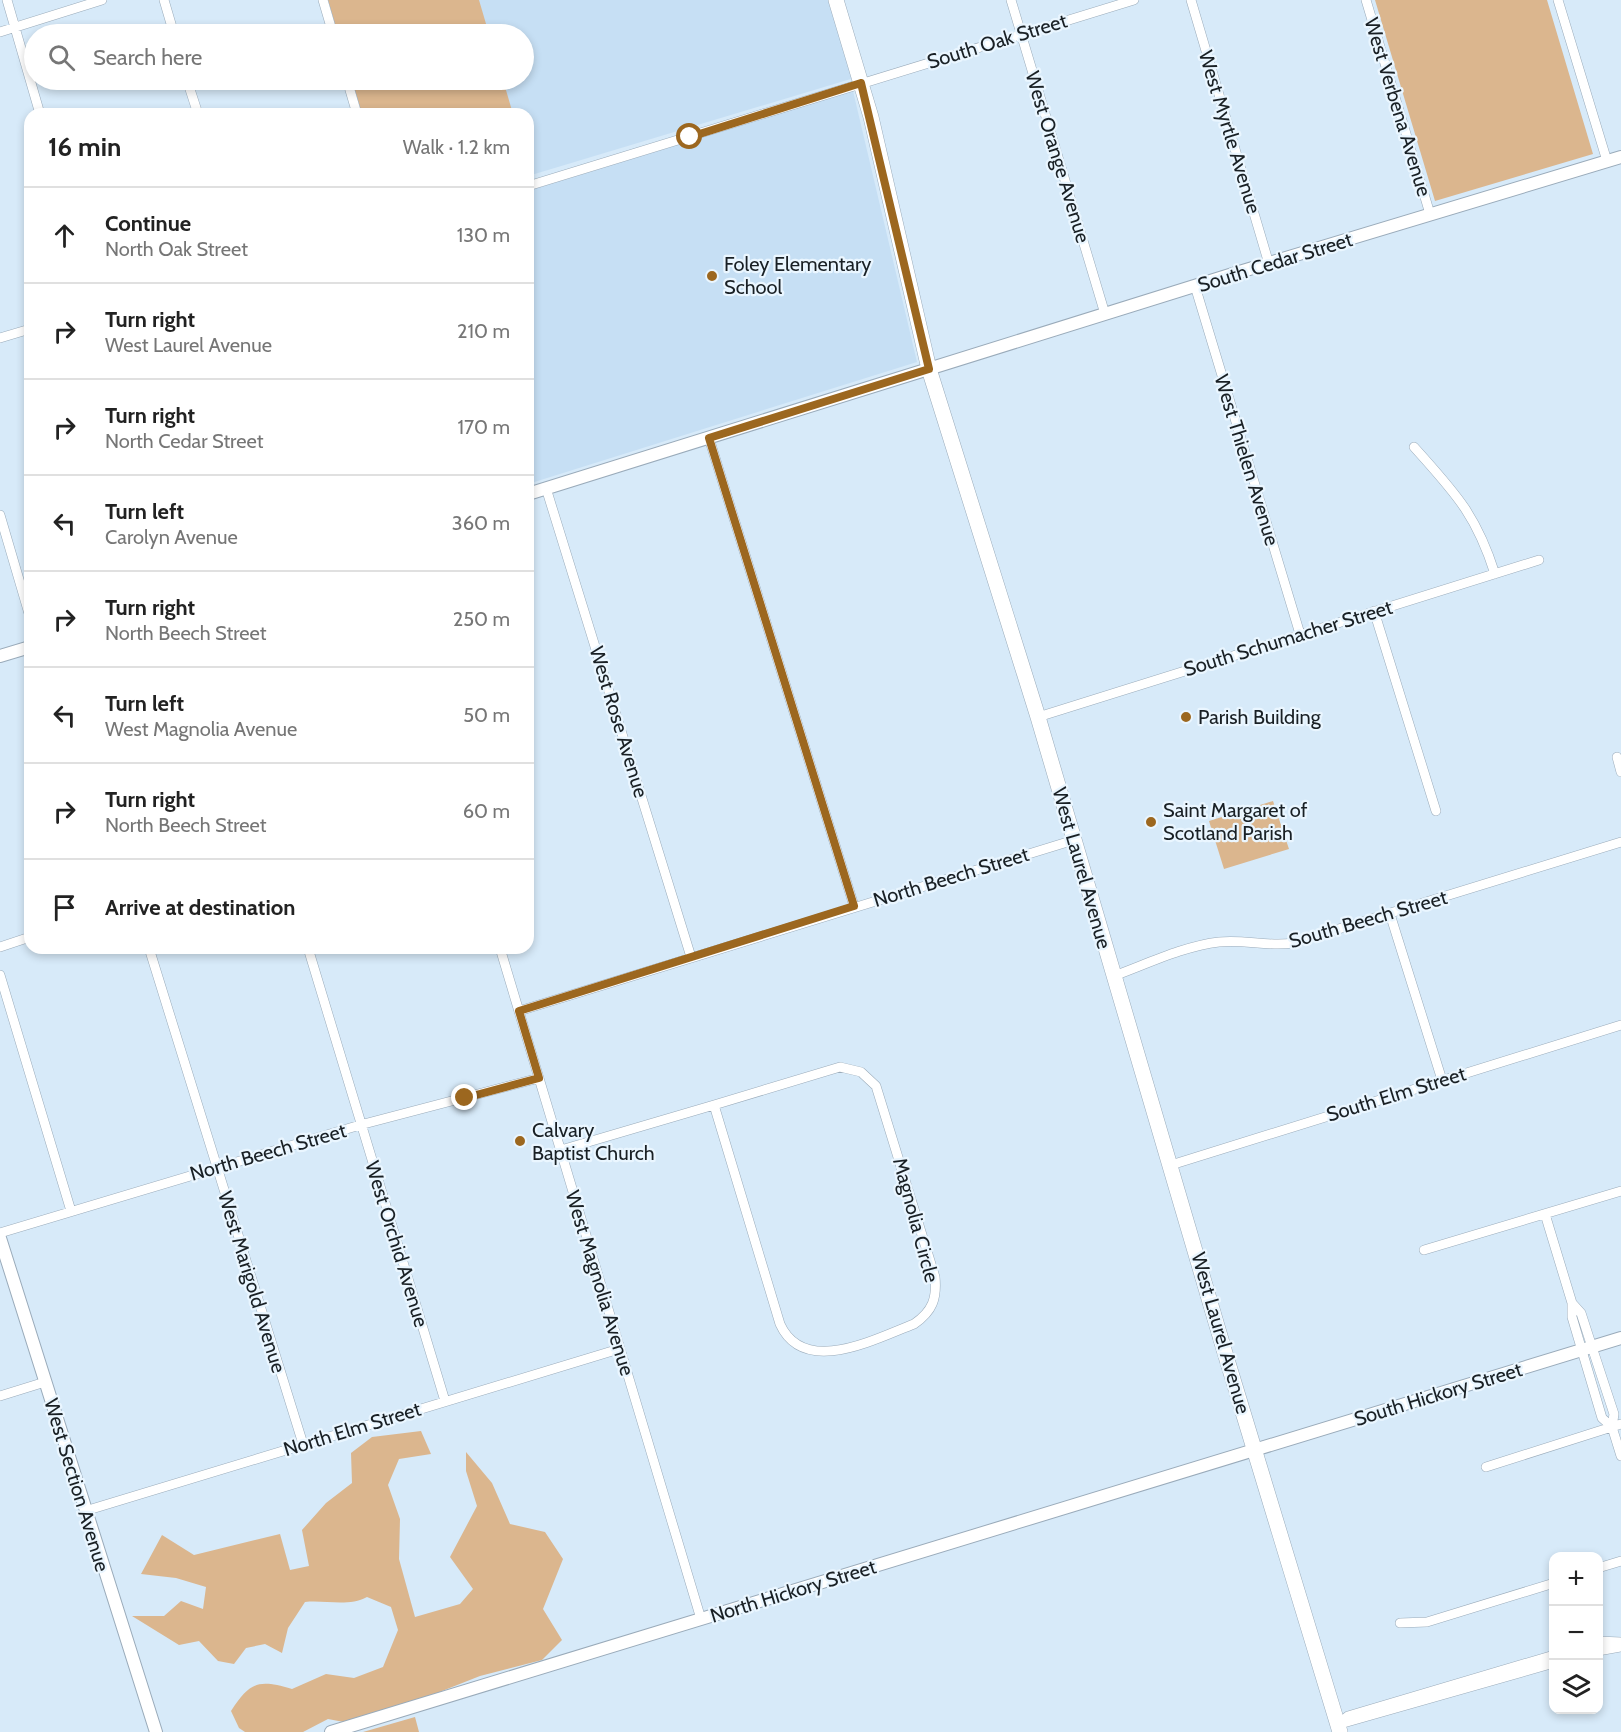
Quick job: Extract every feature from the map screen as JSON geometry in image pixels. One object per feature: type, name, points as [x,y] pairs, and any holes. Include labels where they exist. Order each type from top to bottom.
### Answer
[{"type":"main road","name":"West Laurel Avenue","points":[[836,0],[861,83],[929,369],[1038,717],[1339,1728]]},
{"type":"street","points":[[6,0],[24,58]]},
{"type":"street","points":[[25,24],[102,0]]},
{"type":"street","points":[[164,0],[171,24]]},
{"type":"street","points":[[323,0],[330,24]]},
{"type":"street","name":"West Orange Avenue","points":[[1011,0],[1106,314]]},
{"type":"street","name":"South Oak Street","points":[[534,184],[1134,0]]},
{"type":"street","name":"West Myrtle Avenue","points":[[1191,0],[1269,264]]},
{"type":"street","name":"West Verbena Avenue","points":[[1366,0],[1430,214]]},
{"type":"street","points":[[1558,0],[1607,161]]},
{"type":"street","points":[[0,32],[24,24]]},
{"type":"street","points":[[33,90],[38,108]]},
{"type":"street","points":[[191,90],[196,108]]},
{"type":"street","points":[[350,90],[355,108]]},
{"type":"street","name":"South Cedar Street","points":[[534,492],[1195,286],[1621,157]]},
{"type":"street","name":"West Thielen Avenue","points":[[1195,286],[1300,634]]},
{"type":"street","points":[[0,338],[24,331]]},
{"type":"street","points":[[709,438],[854,906]]},
{"type":"street","points":[[1414,447],[1468,509],[1485,544],[1495,574]]},
{"type":"street","name":"West Rose Avenue","points":[[546,488],[691,957]]},
{"type":"street","points":[[0,515],[24,597]]},
{"type":"street","name":"South Schumacher Street","points":[[1038,717],[1539,560]]},
{"type":"street","points":[[1374,611],[1436,812]]},
{"type":"street","points":[[0,656],[24,649]]},
{"type":"street","points":[[1617,757],[1621,772]]},
{"type":"street","name":"North Beech Street","points":[[519,1011],[1074,840]]},
{"type":"street","name":"South Beech Street","points":[[1114,976],[1217,942],[1239,940],[1282,945],[1621,842]]},
{"type":"street","points":[[1390,914],[1442,1080]]},
{"type":"street","points":[[0,946],[24,939]]},
{"type":"street","name":"West Marigold Avenue","points":[[151,954],[303,1444]]},
{"type":"street","name":"West Orchid Avenue","points":[[310,954],[445,1401]]},
{"type":"street","name":"West Magnolia Avenue","points":[[502,954],[701,1619]]},
{"type":"street","points":[[0,975],[71,1211]]},
{"type":"street","name":"South Elm Street","points":[[1171,1165],[1621,1025]]},
{"type":"street","name":"Magnolia Circle","points":[[561,1150],[828,1069],[851,1068],[870,1078],[876,1086],[935,1277],[936,1297],[925,1317],[884,1336],[831,1351],[808,1351],[790,1340],[780,1323],[771,1297],[714,1105]]},
{"type":"street","name":"North Beech Street","points":[[0,1233],[360,1125],[539,1078]]},
{"type":"street","points":[[1424,1250],[1621,1191]]},
{"type":"street","points":[[1545,1214],[1572,1303],[1581,1313],[1587,1348],[1614,1414],[1621,1456]]},
{"type":"street","name":"West Section Avenue","points":[[0,1238],[156,1732]]},
{"type":"street","name":"South Hickory Street","points":[[1255,1449],[1621,1338]]},
{"type":"street","name":"North Elm Street","points":[[85,1511],[619,1349]]},
{"type":"street","points":[[0,1396],[45,1382]]},
{"type":"street","points":[[1486,1467],[1616,1426]]},
{"type":"street","name":"North Hickory Street","points":[[331,1732],[1255,1449]]},
{"type":"street","points":[[1603,1567],[1621,1561]]},
{"type":"street","points":[[1400,1623],[1427,1622],[1549,1584]]},
{"type":"street","points":[[1603,1641],[1621,1642]]},
{"type":"street","points":[[1603,1650],[1621,1647]]},
{"type":"street","points":[[1339,1728],[1348,1716],[1549,1656]]},
{"type":"street","points":[[1339,1728],[1349,1723],[1549,1664]]},
{"type":"shaded area","points":[[328,0],[830,0],[854,78],[534,174],[534,108],[360,108],[355,90],[534,90],[534,24],[335,24]]},
{"type":"shaded area","points":[[328,0],[479,0],[486,24],[335,24]]},
{"type":"shaded area","points":[[1375,0],[1547,0],[1593,154],[1435,201]]},
{"type":"shaded area","points":[[355,90],[506,90],[511,108],[360,108]]},
{"type":"shaded area","name":"Foley Elementary School","points":[[853,91],[917,362],[534,482],[534,189]]},
{"type":"shaded area","points":[[1273,801],[1289,849],[1224,869],[1209,821]]},
{"type":"shaded area","points":[[421,1431],[431,1454],[399,1459],[388,1485],[400,1519],[399,1559],[415,1617],[460,1604],[473,1589],[450,1557],[477,1506],[466,1471],[466,1452],[492,1483],[510,1524],[545,1532],[563,1559],[543,1609],[562,1640],[542,1660],[480,1676],[442,1691],[399,1716],[349,1723],[328,1719],[303,1732],[245,1732],[239,1728],[231,1711],[244,1694],[256,1685],[271,1684],[292,1689],[326,1674],[354,1678],[383,1667],[398,1630],[391,1607],[367,1597],[353,1602],[305,1602],[288,1628],[282,1653],[265,1644],[246,1648],[234,1664],[218,1661],[199,1641],[179,1645],[132,1616],[164,1616],[181,1601],[203,1609],[206,1587],[176,1578],[141,1574],[162,1535],[194,1555],[280,1534],[290,1570],[309,1566],[302,1530],[326,1503],[352,1483],[351,1453],[372,1437]]},
{"type":"shaded area","points":[[415,1717],[419,1732],[363,1732]]},
{"type":"place","name":"Foley Elementary School","points":[[712,276]]},
{"type":"place","name":"Parish Building","points":[[1186,717]]},
{"type":"place","name":"Saint Margaret of Scotland Parish","points":[[1151,822]]},
{"type":"place","name":"Calvary Baptist Church","points":[[520,1141]]},
{"type":"route","points":[[465,1098],[539,1078],[519,1011],[854,906],[709,438],[929,369],[871,117],[861,83],[690,137]]}]
